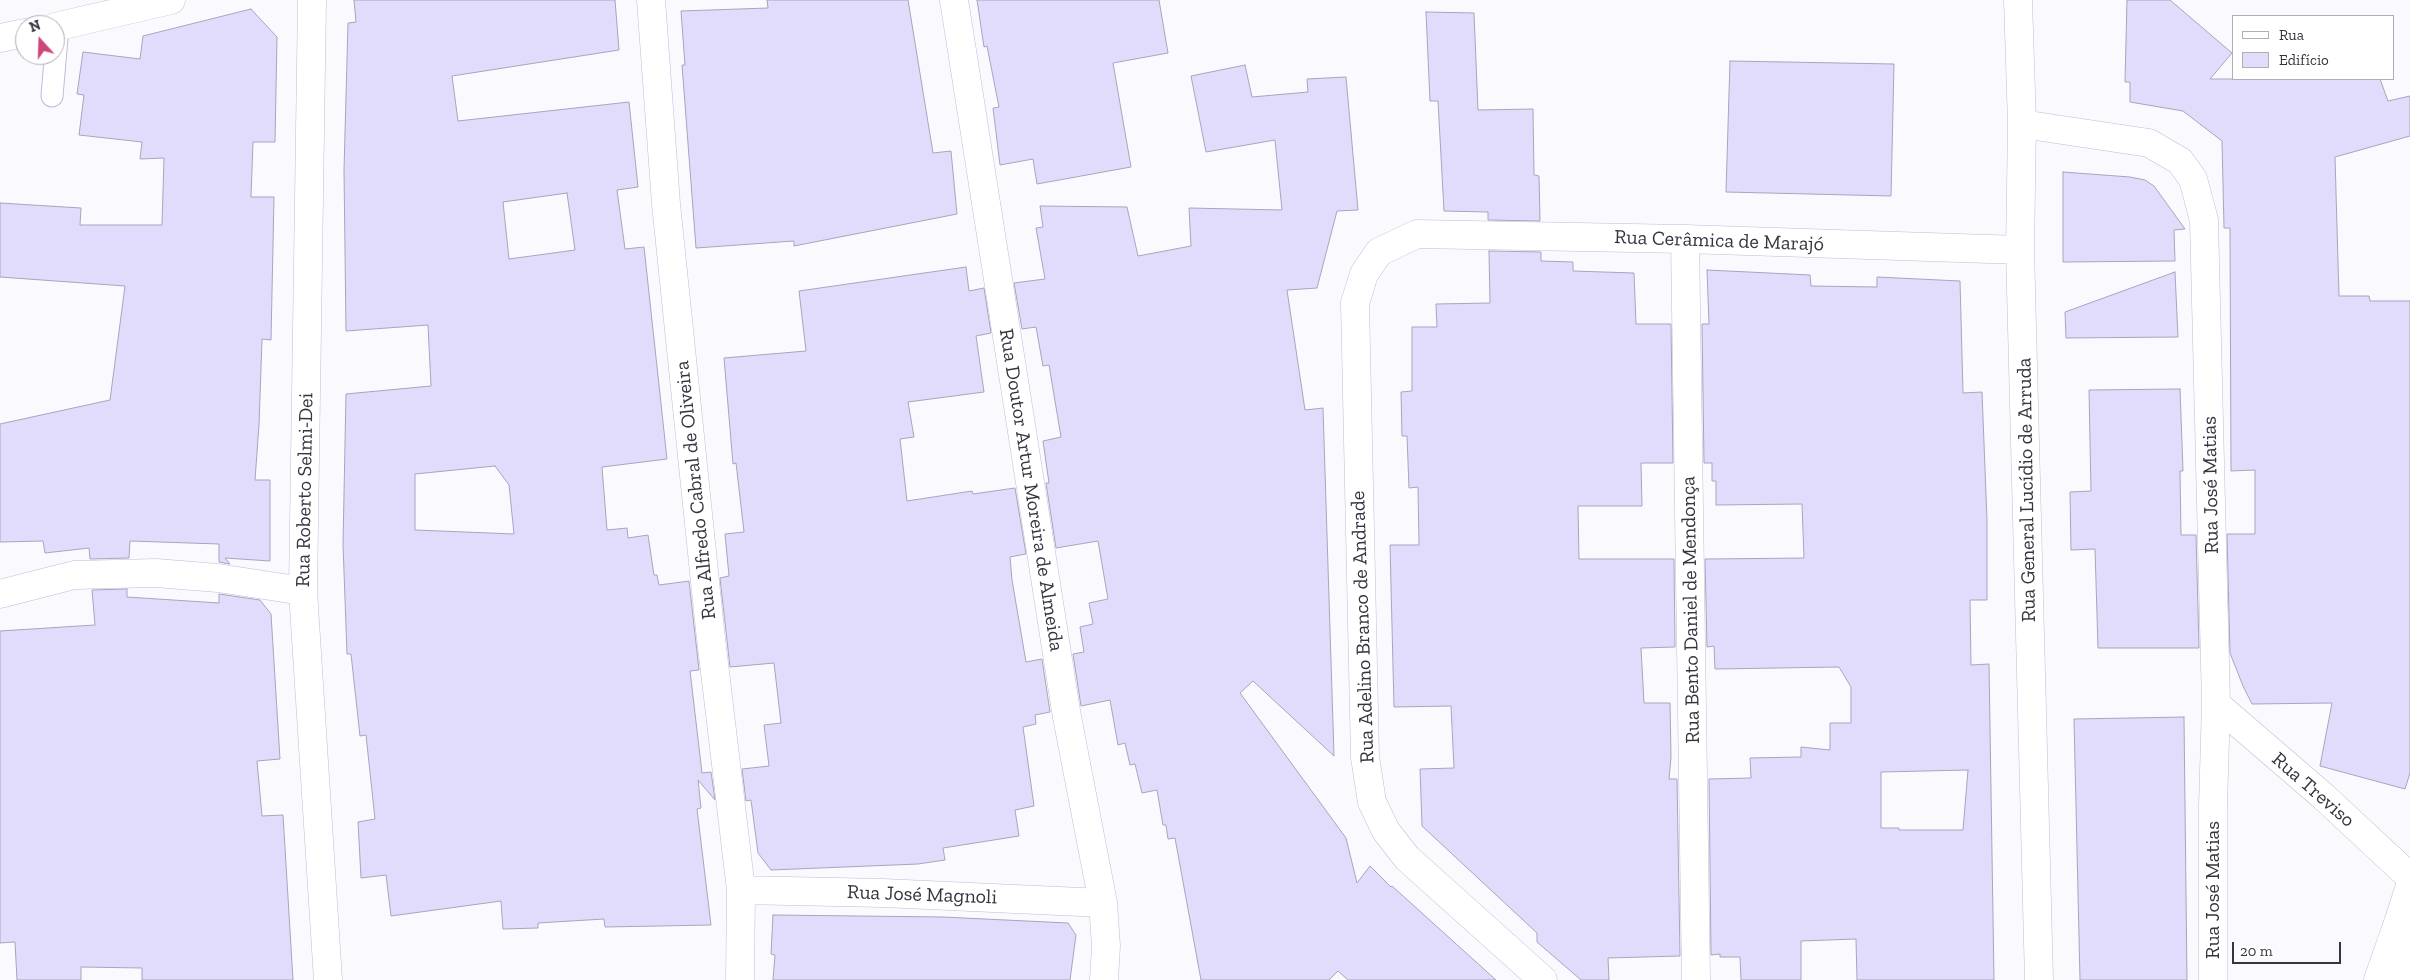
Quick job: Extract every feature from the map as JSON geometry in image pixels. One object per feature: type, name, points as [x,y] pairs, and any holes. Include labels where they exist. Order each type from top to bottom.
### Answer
[{"type":"street","points":[[65,25],[171,0]]},
{"type":"street","name":"Rua Roberto Selmi-Dei","points":[[312,0],[303,591],[328,980]]},
{"type":"street","name":"Rua Alfredo Cabral de Oliveira","points":[[651,0],[666,204],[710,630],[741,890],[740,980]]},
{"type":"street","name":"Rua Doutor Artur Moreira de Almeida","points":[[954,0],[1067,717],[1103,903],[1106,946],[1104,980]]},
{"type":"street","name":"Rua General Lucídio de Arruda","points":[[2018,0],[2022,124],[2020,250],[2039,980]]},
{"type":"street","points":[[0,38],[15,35]]},
{"type":"street","name":"Rua José Matias","points":[[2022,124],[2149,143],[2180,160],[2193,179],[2204,220],[2216,704],[2213,807],[2213,980]]},
{"type":"street","name":"Rua Cerâmica de Marajó","points":[[1417,234],[2020,250]]},
{"type":"street","name":"Rua Adelino Branco de Andrade","points":[[1417,234],[1379,252],[1364,274],[1354,303],[1365,757],[1372,802],[1386,831],[1406,858],[1543,980]]},
{"type":"street","name":"Rua Bento Daniel de Mendonça","points":[[1685,240],[1696,980]]},
{"type":"street","points":[[0,594],[74,575],[156,573],[218,578],[303,591]]},
{"type":"street","name":"Rua Treviso","points":[[2216,704],[2324,797],[2410,877]]},
{"type":"street","points":[[2378,980],[2410,886]]},
{"type":"street","name":"Rua José Magnoli","points":[[741,890],[883,893],[1103,903]]},
{"type":"street","points":[[2398,923],[2406,980]]},
{"type":"lane","points":[[52,96],[54,65]]},
{"type":"building","points":[[354,0],[615,0],[619,50],[452,76],[458,121],[629,102],[638,187],[617,190],[625,249],[644,247],[667,459],[602,467],[607,530],[627,528],[628,538],[648,535],[654,575],[657,575],[659,585],[689,581],[699,670],[690,671],[702,773],[711,772],[715,800],[698,780],[701,808],[697,809],[711,925],[605,927],[604,919],[538,923],[538,928],[503,929],[501,901],[391,916],[386,875],[361,878],[358,822],[375,819],[366,735],[360,736],[351,654],[347,654],[343,544],[346,394],[431,386],[428,325],[346,331],[344,170],[348,23],[356,22]],"holes":[[[567,193],[575,250],[509,259],[503,202]],[[495,466],[509,485],[514,534],[415,530],[415,474]]]},
{"type":"building","points":[[767,0],[908,0],[933,153],[951,151],[957,214],[794,246],[794,241],[696,248],[682,65],[685,65],[681,11],[768,8]]},
{"type":"building","points":[[977,0],[1159,0],[1168,53],[1113,63],[1131,167],[1037,184],[1033,159],[1000,165],[993,108],[999,107],[987,46],[984,47]]},
{"type":"building","points":[[2127,0],[2170,0],[2232,53],[2210,79],[2380,80],[2388,101],[2410,96],[2410,136],[2335,157],[2339,296],[2369,296],[2370,301],[2410,301],[2410,773],[2405,789],[2320,766],[2332,703],[2252,704],[2243,686],[2230,653],[2227,534],[2255,534],[2255,470],[2231,471],[2230,228],[2224,228],[2222,141],[2183,111],[2130,102],[2130,82],[2125,82]]},
{"type":"building","points":[[251,9],[277,37],[275,142],[253,142],[251,197],[274,197],[271,340],[262,339],[255,480],[270,480],[270,561],[225,558],[230,564],[219,562],[219,544],[130,541],[129,558],[90,559],[89,548],[45,553],[43,541],[0,542],[0,424],[110,400],[125,286],[0,277],[0,203],[81,208],[80,225],[162,225],[164,158],[140,159],[142,142],[79,135],[84,95],[77,94],[83,52],[140,59],[143,36]]},
{"type":"building","points":[[1426,12],[1474,13],[1478,110],[1533,109],[1534,175],[1539,176],[1540,221],[1488,220],[1488,212],[1444,211],[1438,101],[1430,101]]},
{"type":"building","points":[[1730,61],[1894,64],[1891,196],[1726,192]]},
{"type":"building","points":[[1245,65],[1252,97],[1308,92],[1307,79],[1346,77],[1358,210],[1337,211],[1317,288],[1287,290],[1305,410],[1323,408],[1334,756],[1253,681],[1240,693],[1346,838],[1357,883],[1370,866],[1496,980],[1348,980],[1338,971],[1329,980],[1201,980],[1175,838],[1168,839],[1166,825],[1163,825],[1157,790],[1142,793],[1135,764],[1130,765],[1125,743],[1118,745],[1110,700],[1081,706],[1073,654],[1084,652],[1080,627],[1093,624],[1089,603],[1108,599],[1098,541],[1056,548],[1046,483],[1049,483],[1043,441],[1061,437],[1049,365],[1043,366],[1036,327],[1022,329],[1014,283],[1045,279],[1036,228],[1043,227],[1040,206],[1127,207],[1138,256],[1191,246],[1189,208],[1282,210],[1275,140],[1206,152],[1191,76]]},
{"type":"building","points":[[2063,172],[2130,177],[2145,180],[2154,186],[2185,229],[2174,230],[2175,261],[2063,262]]},
{"type":"building","points":[[1489,251],[1541,252],[1541,261],[1573,262],[1573,271],[1634,273],[1636,324],[1671,324],[1673,463],[1641,463],[1642,506],[1578,506],[1579,559],[1674,559],[1675,647],[1641,648],[1644,703],[1670,703],[1671,757],[1669,779],[1677,779],[1680,956],[1608,958],[1609,980],[1581,980],[1537,942],[1537,933],[1422,826],[1420,769],[1454,768],[1451,706],[1394,707],[1390,545],[1419,545],[1418,487],[1409,488],[1407,436],[1402,436],[1401,392],[1412,391],[1412,327],[1437,327],[1436,304],[1490,303]]},
{"type":"building","points":[[966,267],[969,291],[984,288],[991,333],[976,336],[984,392],[908,402],[914,437],[900,439],[907,501],[972,491],[973,494],[1015,488],[1026,554],[1010,557],[1012,580],[1026,662],[1042,659],[1050,712],[1035,715],[1036,724],[1023,727],[1034,806],[1015,810],[1019,836],[943,848],[945,860],[918,864],[771,870],[758,853],[751,800],[746,801],[742,769],[769,766],[764,725],[781,723],[774,663],[730,667],[720,578],[729,576],[725,534],[744,532],[736,463],[733,464],[724,358],[806,351],[799,291]]},
{"type":"building","points":[[1707,270],[1810,275],[1811,286],[1877,287],[1877,277],[1960,281],[1963,393],[1982,392],[1987,520],[1987,600],[1970,600],[1971,665],[1989,664],[1994,980],[1857,980],[1856,939],[1801,941],[1801,980],[1741,980],[1740,957],[1720,957],[1720,954],[1711,955],[1709,779],[1751,778],[1750,758],[1801,757],[1801,747],[1830,750],[1830,723],[1851,723],[1851,687],[1839,667],[1715,669],[1714,646],[1707,647],[1705,559],[1804,558],[1802,504],[1716,505],[1716,481],[1712,481],[1712,463],[1704,463],[1702,324],[1709,324]],"holes":[[[1968,770],[1963,830],[1899,830],[1899,828],[1881,828],[1881,772]]]},
{"type":"building","points":[[2175,272],[2178,337],[2066,338],[2065,312]]},
{"type":"building","points":[[2180,389],[2183,471],[2180,471],[2181,535],[2196,535],[2199,648],[2098,648],[2095,549],[2071,550],[2070,492],[2091,491],[2089,390]]},
{"type":"building","points":[[127,589],[127,597],[219,603],[219,594],[260,600],[271,614],[280,759],[257,761],[262,816],[283,815],[293,980],[142,980],[142,968],[81,967],[81,980],[17,980],[15,942],[0,943],[0,631],[95,625],[92,590]]},
{"type":"building","points":[[2184,717],[2187,980],[2080,980],[2074,719]]},
{"type":"building","points":[[773,915],[943,917],[1068,923],[1076,935],[1070,980],[773,980],[775,955],[771,954]]}]
